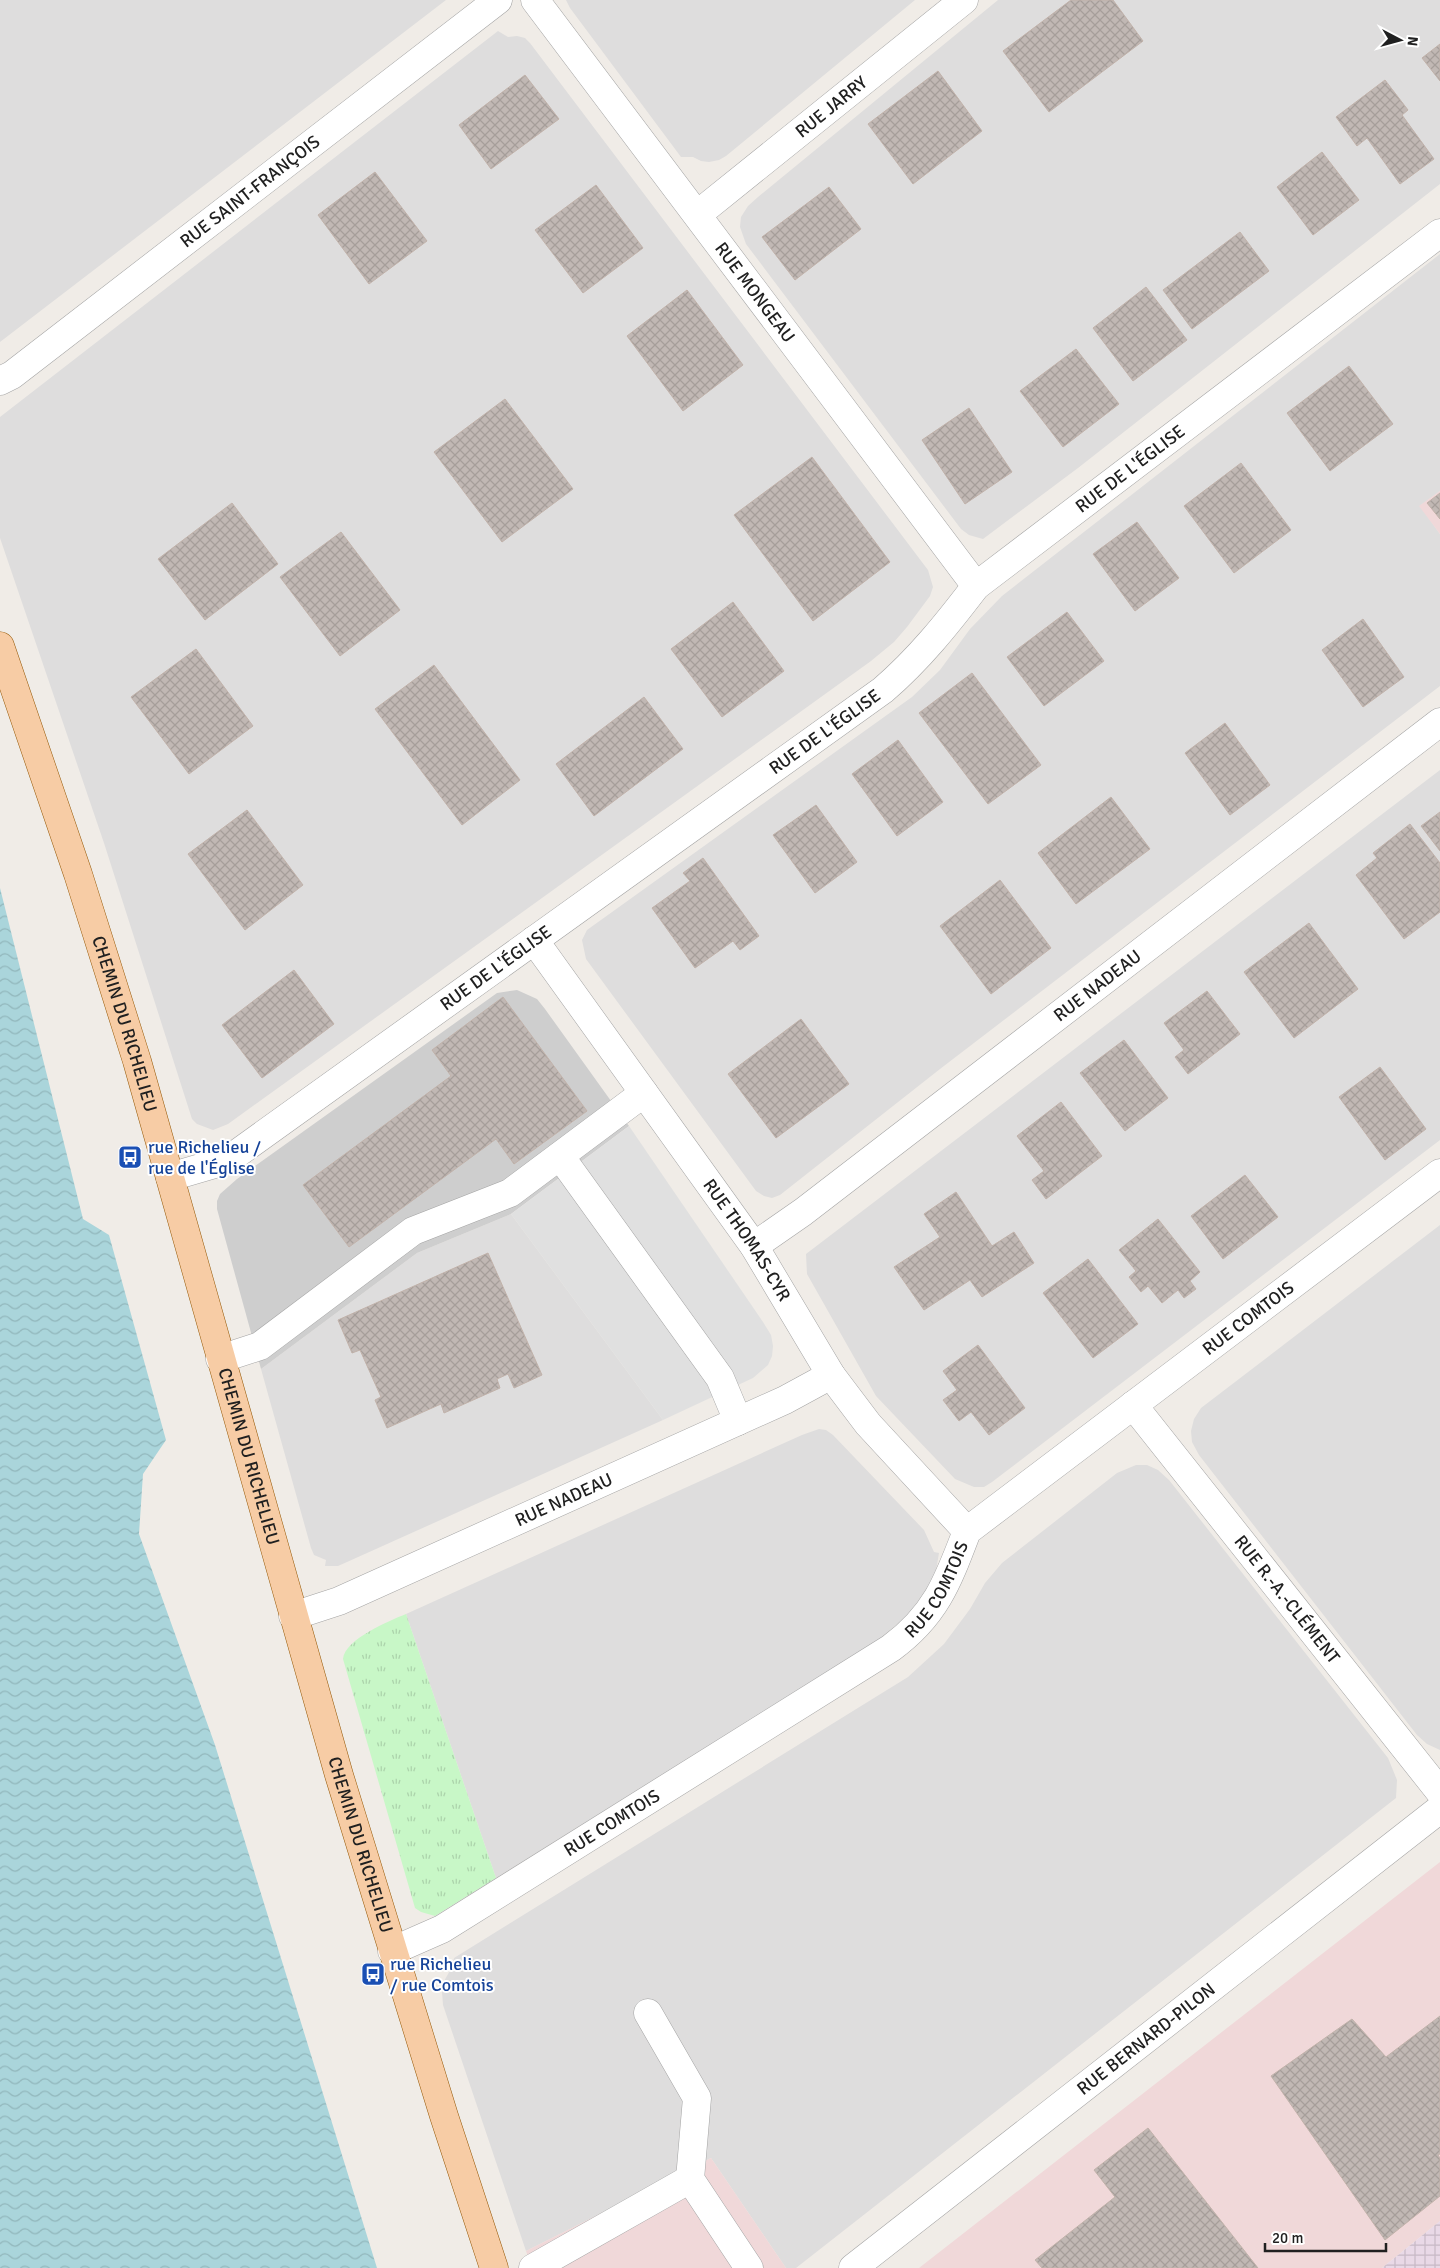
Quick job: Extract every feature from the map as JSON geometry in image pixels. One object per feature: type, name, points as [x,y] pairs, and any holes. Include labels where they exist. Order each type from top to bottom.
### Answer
[{"type":"main road","name":"CHEMIN DU RICHELIEU","points":[[0,646],[78,874],[122,1014],[170,1177],[293,1616],[392,1951],[494,2268]]},
{"type":"street","name":"RUE SAINT-FRANÇOIS","points":[[0,382],[12,375],[498,0]]},
{"type":"street","name":"RUE MONGEAU","points":[[535,0],[698,214],[976,586]]},
{"type":"street","name":"RUE JARRY","points":[[698,214],[954,3]]},
{"type":"street","name":"RUE DE L'ÉGLISE","points":[[170,1177],[228,1160],[883,690],[926,649],[976,586],[1440,233]]},
{"type":"street","name":"RUE NADEAU","points":[[754,1246],[803,1212],[1440,722]]},
{"type":"street","name":"RUE THOMAS-CYR","points":[[534,940],[754,1246],[831,1375],[868,1424],[967,1531]]},
{"type":"street","points":[[220,1359],[260,1346],[413,1231],[510,1193],[644,1093]]},
{"type":"street","points":[[560,1156],[720,1378],[738,1421]]},
{"type":"street","name":"RUE COMTOIS","points":[[392,1951],[442,1929],[912,1633],[928,1614],[953,1568],[967,1531],[1440,1173]]},
{"type":"street","name":"RUE NADEAU","points":[[293,1616],[348,1597],[785,1400],[831,1375]]},
{"type":"street","name":"RUE R.-A.-CLÉMENT","points":[[1133,1405],[1440,1792]]},
{"type":"street","name":"RUE BERNARD-PILON","points":[[853,2268],[1440,1809]]},
{"type":"street","points":[[648,2013],[697,2098],[690,2179],[749,2268]]},
{"type":"street","points":[[534,2268],[690,2179]]},
{"type":"shaded area","points":[[0,0],[446,0],[0,342]]},
{"type":"shaded area","points":[[566,0],[915,0],[726,156],[709,162],[693,157],[681,157],[570,8]]},
{"type":"shaded area","points":[[998,0],[1440,0],[1440,184],[1078,468],[983,539],[969,535],[961,529],[746,244],[740,227],[741,217],[748,206],[758,197]]},
{"type":"shaded area","points":[[498,31],[508,37],[517,36],[525,38],[530,43],[928,570],[933,587],[930,596],[907,627],[894,642],[871,661],[228,1124],[213,1130],[197,1124],[192,1119],[104,843],[0,538],[0,417]]},
{"type":"shaded area","points":[[1440,254],[1440,491],[1420,506],[1440,534],[1440,686],[940,1069],[780,1195],[772,1198],[756,1191],[586,959],[582,940],[587,930],[912,697],[940,670],[970,629],[1002,596]]},
{"type":"shaded area","points":[[1440,491],[1440,534],[1419,506]]},
{"type":"shaded area","points":[[1440,770],[1440,1140],[992,1482],[984,1487],[974,1487],[955,1479],[876,1396],[807,1274],[806,1254]]},
{"type":"shaded area","points":[[517,990],[537,999],[629,1126],[511,1214],[417,1253],[261,1369],[217,1209],[217,1201],[220,1194],[237,1179],[497,993]]},
{"type":"shaded area","points":[[629,1126],[763,1322],[771,1335],[773,1346],[772,1356],[768,1365],[753,1378],[663,1420],[511,1214]]},
{"type":"shaded area","points":[[511,1214],[663,1420],[338,1566],[325,1566],[326,1560],[314,1555],[311,1548],[261,1369],[417,1253]]},
{"type":"shaded area","points":[[1440,1225],[1440,1750],[1427,1744],[1417,1735],[1199,1455],[1192,1442],[1191,1431],[1194,1419],[1201,1408]]},
{"type":"shaded area","points":[[819,1429],[826,1430],[833,1435],[924,1530],[934,1552],[939,1553],[935,1577],[922,1596],[907,1616],[877,1641],[496,1878],[406,1614]]},
{"type":"shaded area","points":[[1136,1465],[1147,1465],[1158,1470],[1169,1480],[1388,1758],[1397,1780],[1396,1798],[796,2268],[786,2268],[711,2158],[526,2251],[443,2005],[443,1983],[452,1967],[454,1958],[908,1677],[944,1644],[970,1609],[985,1583],[1002,1563],[1117,1473]]},
{"type":"shaded area","points":[[1440,1862],[1440,2221],[1382,2268],[919,2268]]},
{"type":"shaded area","points":[[711,2158],[786,2268],[532,2268],[526,2251]]},
{"type":"shaded area","points":[[1440,2221],[1440,2268],[1382,2268]]},
{"type":"green space","points":[[406,1614],[496,1878],[435,1916],[415,1908],[343,1659],[351,1645],[359,1638],[379,1626]]},
{"type":"water","points":[[0,888],[83,1219],[109,1235],[166,1440],[143,1474],[139,1534],[215,1745],[377,2268],[0,2268]]},
{"type":"building","points":[[1071,0],[1113,0],[1143,41],[1049,112],[1003,51]]},
{"type":"building","points":[[1440,44],[1440,81],[1422,58]]},
{"type":"building","points":[[938,71],[982,131],[913,184],[868,124]]},
{"type":"building","points":[[525,75],[559,119],[491,169],[459,125]]},
{"type":"building","points":[[1385,80],[1408,110],[1402,115],[1434,159],[1400,184],[1367,138],[1357,146],[1336,117]]},
{"type":"building","points":[[1322,152],[1359,200],[1313,235],[1277,187]]},
{"type":"building","points":[[375,172],[427,241],[369,284],[318,215]]},
{"type":"building","points":[[596,185],[643,248],[583,293],[535,230]]},
{"type":"building","points":[[829,187],[861,229],[795,280],[762,237]]},
{"type":"building","points":[[1240,232],[1269,271],[1192,329],[1163,290]]},
{"type":"building","points":[[1146,287],[1187,340],[1133,381],[1093,328]]},
{"type":"building","points":[[687,290],[743,365],[683,411],[627,336]]},
{"type":"building","points":[[1076,349],[1119,404],[1063,447],[1020,391]]},
{"type":"building","points":[[1349,366],[1393,424],[1330,471],[1287,413]]},
{"type":"building","points":[[505,399],[573,489],[502,542],[434,452]]},
{"type":"building","points":[[969,408],[1012,472],[965,504],[922,440]]},
{"type":"building","points":[[812,457],[890,562],[813,621],[734,515]]},
{"type":"building","points":[[1241,463],[1291,530],[1234,573],[1184,506]]},
{"type":"building","points":[[1440,493],[1440,519],[1427,503]]},
{"type":"building","points":[[232,503],[278,564],[205,620],[158,559]]},
{"type":"building","points":[[1137,522],[1179,578],[1135,611],[1093,554]]},
{"type":"building","points":[[341,532],[400,610],[340,656],[280,577]]},
{"type":"building","points":[[733,602],[784,671],[722,717],[671,649]]},
{"type":"building","points":[[1067,612],[1104,661],[1044,706],[1007,657]]},
{"type":"building","points":[[1363,619],[1404,677],[1363,707],[1322,650]]},
{"type":"building","points":[[196,649],[253,726],[189,774],[131,697]]},
{"type":"building","points":[[434,665],[520,780],[462,825],[375,709]]},
{"type":"building","points":[[972,673],[1041,765],[988,804],[919,713]]},
{"type":"building","points":[[644,697],[683,749],[594,816],[556,764]]},
{"type":"building","points":[[1225,723],[1270,785],[1230,815],[1185,753]]},
{"type":"building","points":[[898,740],[943,802],[897,836],[852,774]]},
{"type":"building","points":[[1111,797],[1150,849],[1076,904],[1038,853]]},
{"type":"building","points":[[816,805],[857,862],[815,893],[773,835]]},
{"type":"building","points":[[247,810],[303,885],[245,930],[188,854]]},
{"type":"building","points":[[1440,812],[1440,851],[1421,826]]},
{"type":"building","points":[[1410,824],[1440,863],[1440,912],[1404,939],[1356,875],[1377,858],[1373,853]]},
{"type":"building","points":[[703,858],[759,936],[740,950],[733,941],[695,968],[652,908],[690,881],[683,873]]},
{"type":"building","points":[[1000,880],[1051,948],[991,994],[940,926]]},
{"type":"building","points":[[1309,923],[1358,989],[1294,1038],[1244,972]]},
{"type":"building","points":[[294,970],[334,1024],[262,1078],[222,1025]]},
{"type":"building","points":[[1207,991],[1240,1034],[1188,1074],[1175,1057],[1184,1050],[1164,1023]]},
{"type":"building","points":[[503,997],[587,1111],[514,1164],[496,1139],[349,1247],[303,1185],[451,1076],[432,1050]]},
{"type":"building","points":[[801,1019],[849,1084],[776,1138],[728,1074]]},
{"type":"building","points":[[1124,1040],[1168,1098],[1125,1131],[1080,1073]]},
{"type":"building","points":[[1380,1067],[1426,1129],[1385,1160],[1339,1097]]},
{"type":"building","points":[[1061,1102],[1102,1156],[1046,1199],[1032,1180],[1044,1171],[1017,1136]]},
{"type":"building","points":[[1245,1175],[1278,1217],[1223,1259],[1191,1216]]},
{"type":"building","points":[[956,1192],[992,1246],[1014,1232],[1034,1263],[982,1297],[970,1280],[924,1310],[894,1267],[940,1237],[924,1214]]},
{"type":"building","points":[[1158,1219],[1200,1272],[1190,1281],[1196,1289],[1184,1298],[1178,1290],[1162,1303],[1148,1286],[1141,1292],[1129,1277],[1136,1271],[1119,1250]]},
{"type":"building","points":[[488,1253],[542,1375],[514,1388],[508,1374],[497,1379],[500,1388],[444,1413],[441,1404],[387,1428],[375,1400],[381,1397],[360,1350],[352,1353],[338,1320]]},
{"type":"building","points":[[1088,1259],[1138,1324],[1093,1358],[1043,1293]]},
{"type":"building","points":[[978,1345],[1025,1408],[989,1435],[971,1412],[959,1421],[943,1400],[957,1390],[943,1371]]},
{"type":"building","points":[[1440,2016],[1440,2154],[1438,2155],[1440,2158],[1440,2196],[1385,2240],[1271,2076],[1352,2019],[1386,2057]]},
{"type":"building","points":[[1148,2128],[1258,2268],[1042,2268],[1035,2260],[1115,2197],[1094,2170]]},
{"type":"place","name":"rue Richelieu / rue de l'Église","points":[[130,1157]]},
{"type":"place","name":"rue Richelieu / rue Comtois","points":[[373,1974]]}]
